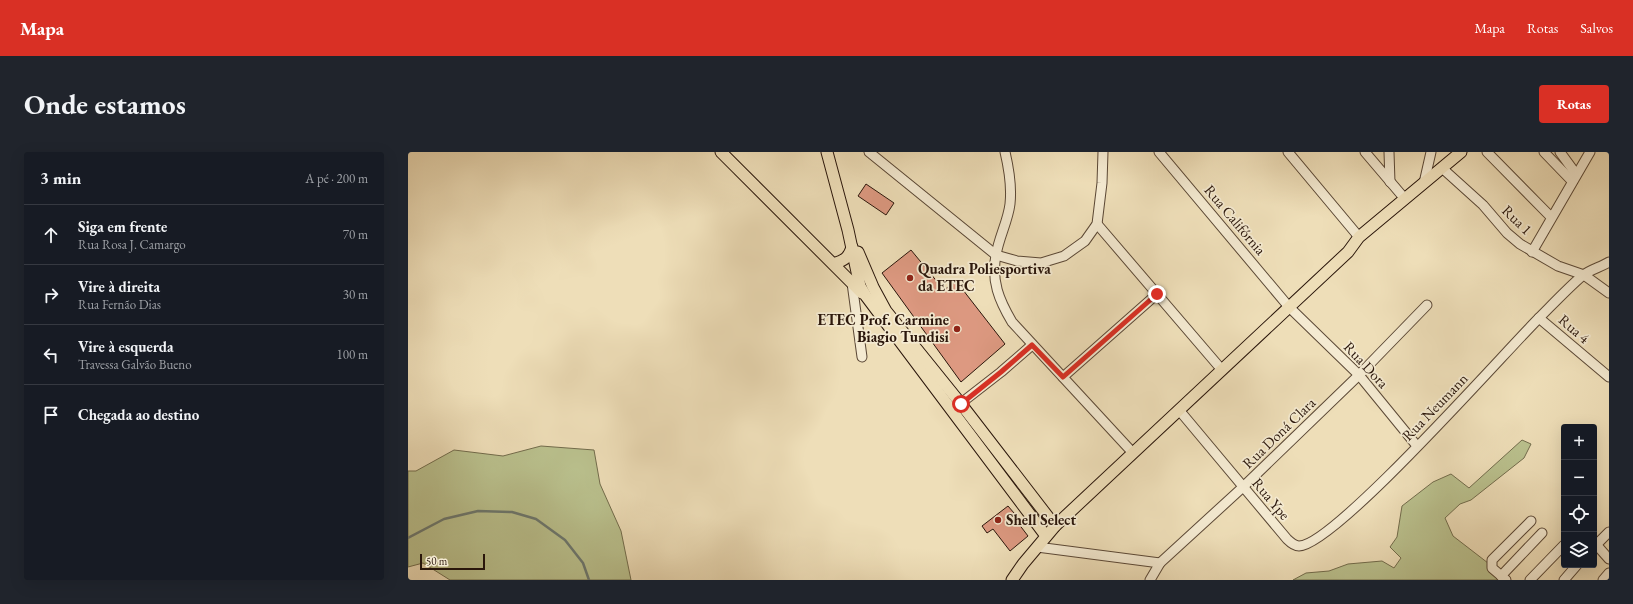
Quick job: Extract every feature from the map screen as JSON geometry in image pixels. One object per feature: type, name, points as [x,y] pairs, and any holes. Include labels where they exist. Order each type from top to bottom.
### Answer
[{"type":"main road","points":[[721,152],[832,262],[855,278],[866,296],[1055,526]]},
{"type":"main road","points":[[827,152],[852,247],[855,278]]},
{"type":"main road","points":[[1012,580],[1022,564],[1055,526],[1348,252],[1359,237],[1461,152]]},
{"type":"main road","points":[[848,230],[873,287],[886,311],[956,407],[1046,536]]},
{"type":"main road","points":[[832,262],[845,260],[850,255],[852,247]]},
{"type":"main road","points":[[855,278],[864,278],[873,287]]},
{"type":"street","points":[[869,152],[996,255],[1017,261],[1041,263],[1064,256],[1085,241],[1097,224],[1102,183],[1103,152]]},
{"type":"street","points":[[1005,152],[1011,176],[1010,204],[996,255],[994,280],[1000,301],[1012,322],[1133,454]]},
{"type":"street","name":"Rua Califórnia","points":[[1159,152],[1289,307]]},
{"type":"street","points":[[1288,152],[1359,237]]},
{"type":"street","points":[[1364,152],[1405,199]]},
{"type":"street","points":[[1389,152],[1390,182]]},
{"type":"street","points":[[1424,183],[1431,152]]},
{"type":"street","points":[[1487,152],[1551,217]]},
{"type":"street","points":[[1544,152],[1574,178]]},
{"type":"street","points":[[1560,152],[1574,178]]},
{"type":"street","points":[[1532,252],[1590,152]]},
{"type":"street","name":"Rua 1","points":[[1442,168],[1483,206],[1507,233],[1532,252],[1558,266],[1584,275],[1609,293]]},
{"type":"street","points":[[1097,224],[1222,370]]},
{"type":"street","points":[[1584,275],[1609,262]]},
{"type":"street","name":"Rua Neumann","points":[[1299,546],[1306,545],[1325,533],[1373,492],[1539,318],[1584,275]]},
{"type":"street","points":[[855,278],[862,357]]},
{"type":"street","points":[[1063,377],[1157,294]]},
{"type":"street","name":"Rua Doná Clara","points":[[1150,580],[1160,563],[1243,487],[1359,375],[1427,305]]},
{"type":"street","name":"Rua Dora","points":[[1289,307],[1359,375],[1417,446]]},
{"type":"street","name":"Rua 4","points":[[1539,318],[1609,377]]},
{"type":"street","points":[[956,407],[1001,372],[1032,345]]},
{"type":"street","name":"Rua Ype","points":[[1179,410],[1286,539],[1292,545],[1299,546]]},
{"type":"street","points":[[1531,521],[1492,560],[1492,568],[1503,578],[1542,533]]},
{"type":"street","points":[[1597,543],[1609,532]]},
{"type":"street","points":[[1037,547],[1160,563]]},
{"type":"street","points":[[1597,547],[1609,559]]},
{"type":"street","points":[[1530,580],[1561,548]]},
{"type":"street","points":[[1564,580],[1574,568]]},
{"type":"street","points":[[1603,580],[1609,573]]},
{"type":"green space","points":[[1522,440],[1531,444],[1524,458],[1471,500],[1460,504],[1445,518],[1453,536],[1510,580],[1293,580],[1306,573],[1329,571],[1348,564],[1382,561],[1394,568],[1401,558],[1390,547],[1397,537],[1402,506],[1433,482],[1451,474],[1469,488]]},
{"type":"green space","points":[[541,446],[594,450],[600,484],[621,531],[631,580],[450,580],[423,563],[408,567],[408,471],[416,471],[454,450],[503,456]]},
{"type":"building","points":[[866,184],[894,203],[886,215],[858,196]]},
{"type":"building","name":"ETEC Prof. Carmine Biagio Tundisi","points":[[911,250],[944,290],[956,281],[1005,344],[961,382],[882,273]]},
{"type":"building","points":[[1008,506],[1014,513],[1012,515],[1028,536],[1010,551],[993,529],[987,533],[982,526]]},
{"type":"waterway","points":[[408,538],[444,519],[478,511],[512,512],[536,519],[565,540],[583,563],[589,580]]},
{"type":"place","name":"Quadra Poliesportiva da ETEC","points":[[910,278]]},
{"type":"place","name":"ETEC Prof. Carmine Biagio Tundisi","points":[[957,329]]},
{"type":"place","name":"Shell Select","points":[[998,520]]},
{"type":"route","points":[[961,404],[1032,345],[1063,377],[1157,294]]}]
